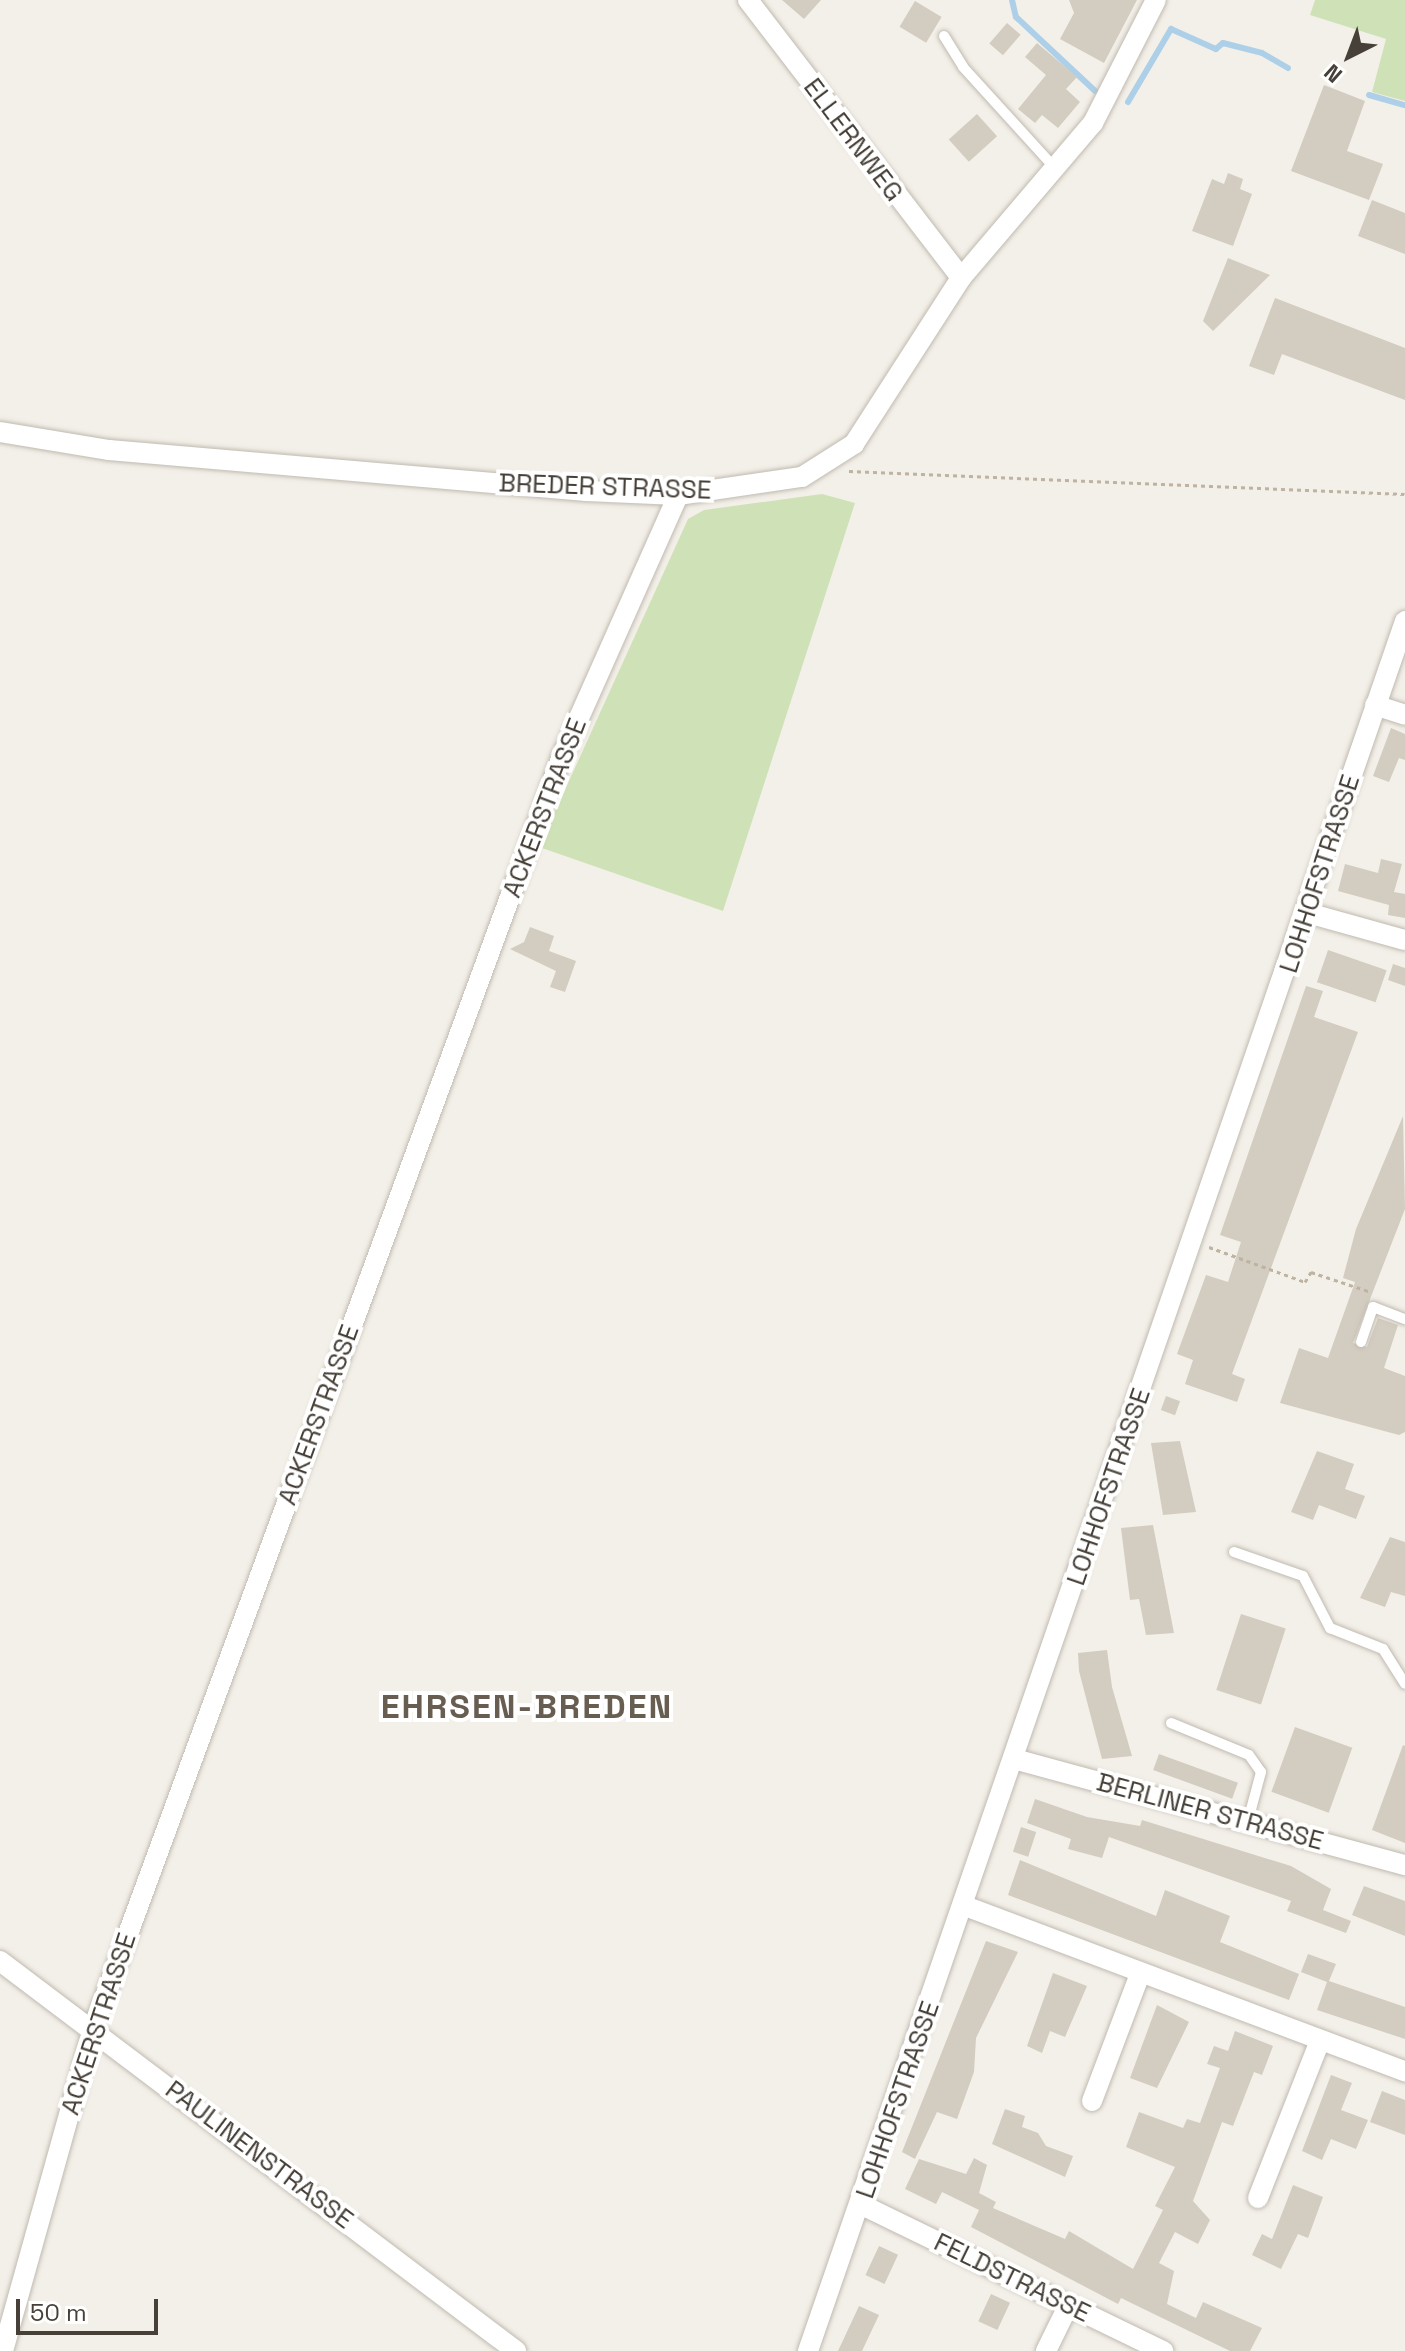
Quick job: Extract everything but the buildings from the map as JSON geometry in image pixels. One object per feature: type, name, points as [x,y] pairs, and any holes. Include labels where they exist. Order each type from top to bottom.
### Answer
[{"type":"street","name":"ELLERNWEG","points":[[748,0],[961,278]]},
{"type":"street","name":"BREDER STRASSE","points":[[0,432],[181,457],[678,495],[778,484],[831,464],[870,423],[961,278],[1093,123],[1156,0]]},
{"type":"street","name":"ACKERSTRASSE","points":[[3,2351],[93,2029],[562,756],[678,495]]},
{"type":"street","name":"LOHHOFSTRASSE","points":[[808,2351],[862,2205],[1308,913],[1405,621]]},
{"type":"street","points":[[1375,705],[1405,715]]},
{"type":"street","points":[[1308,913],[1405,940]]},
{"type":"street","name":"BERLINER STRASSE","points":[[1014,1759],[1405,1865]]},
{"type":"street","points":[[965,1906],[1405,2071]]},
{"type":"street","name":"PAULINENSTRASSE","points":[[0,1961],[516,2351]]},
{"type":"street","points":[[1092,2101],[1140,1974]]},
{"type":"street","points":[[1258,2198],[1320,2041]]},
{"type":"street","name":"FELDSTRASSE","points":[[862,2205],[1163,2351]]},
{"type":"street","points":[[1046,2351],[1068,2306]]},
{"type":"lane","points":[[944,36],[963,67],[1055,168]]},
{"type":"lane","points":[[1361,1342],[1373,1307],[1405,1319]]},
{"type":"lane","points":[[1234,1552],[1303,1576],[1330,1628],[1383,1649],[1405,1684]]},
{"type":"lane","points":[[1171,1723],[1249,1755],[1261,1772],[1248,1821]]},
{"type":"path","points":[[831,464],[872,474],[1405,494]]},
{"type":"path","points":[[1194,1242],[1305,1282],[1311,1272],[1378,1294]]},
{"type":"green space","points":[[1315,0],[1405,0],[1405,101],[1372,92],[1386,39],[1310,15]]},
{"type":"green space","points":[[822,494],[855,503],[723,911],[539,847],[688,519],[704,510]]},
{"type":"waterway","points":[[1012,0],[1016,17],[1095,91]]},
{"type":"waterway","points":[[1128,102],[1171,29],[1216,49],[1223,43],[1262,53],[1288,68]]},
{"type":"waterway","points":[[1369,95],[1405,105]]},
{"type":"district","name":"EHRSEN-BREDEN","points":[[527,1707]]}]
